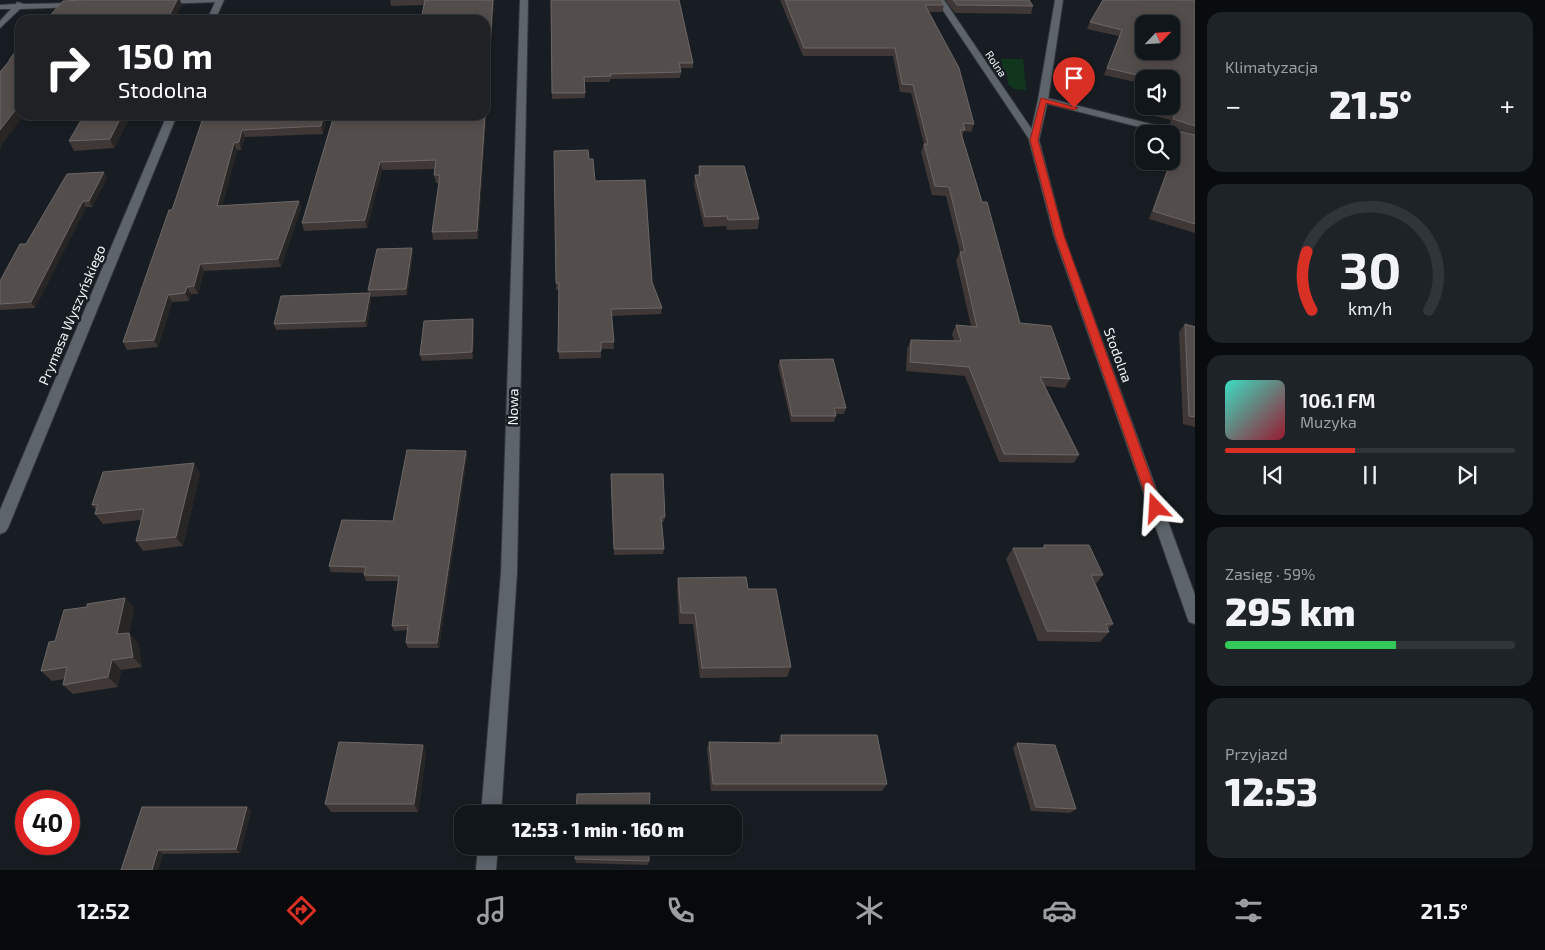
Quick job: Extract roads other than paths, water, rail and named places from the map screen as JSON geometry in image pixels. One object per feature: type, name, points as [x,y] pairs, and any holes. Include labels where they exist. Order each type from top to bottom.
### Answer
[{"type":"street","points":[[0,26],[24,0]]},
{"type":"street","points":[[156,2],[218,0],[213,15]]},
{"type":"street","name":"Nowa","points":[[491,805],[509,573],[524,0]]},
{"type":"street","name":"Rolna","points":[[940,0],[1034,140]]},
{"type":"street","name":"Stodolna","points":[[1059,0],[1043,100],[1034,140],[1059,236],[1195,617]]},
{"type":"street","points":[[0,7],[87,5]]},
{"type":"street","points":[[1043,100],[1195,138]]},
{"type":"street","name":"Prymasa Wyszyńskiego","points":[[0,528],[170,120]]},
{"type":"street","points":[[486,870],[487,855]]}]
